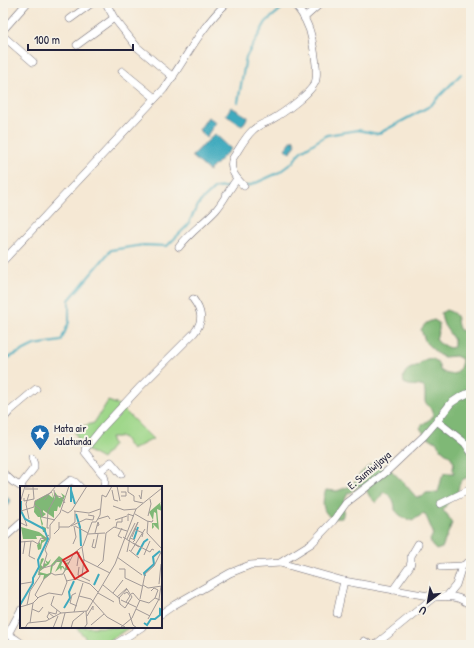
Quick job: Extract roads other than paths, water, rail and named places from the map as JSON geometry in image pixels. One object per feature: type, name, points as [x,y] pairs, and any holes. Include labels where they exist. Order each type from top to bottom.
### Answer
[{"type":"street","points":[[3,30],[27,3]]},
{"type":"street","points":[[70,19],[92,3]]},
{"type":"street","points":[[106,3],[114,18],[137,47],[173,77]]},
{"type":"street","points":[[3,262],[155,98],[173,77],[196,39],[227,3]]},
{"type":"street","points":[[244,186],[235,181],[231,162],[233,158],[252,131],[260,124],[271,120],[292,106],[315,84],[317,78],[310,31],[296,6],[291,3]]},
{"type":"street","points":[[304,18],[321,3]]},
{"type":"street","points":[[77,45],[114,18]]},
{"type":"street","points":[[3,36],[33,62]]},
{"type":"street","points":[[122,71],[155,98]]},
{"type":"street","points":[[178,247],[185,238],[209,218],[218,208],[235,181]]},
{"type":"street","points":[[104,486],[105,479],[85,452],[85,449],[102,428],[140,387],[199,327],[200,310],[193,299]]},
{"type":"street","points":[[3,419],[10,411],[36,389]]},
{"type":"street","name":"E. Sumiwijaya","points":[[280,563],[312,543],[333,522],[346,503],[386,472],[424,436],[437,422],[450,403],[471,392]]},
{"type":"street","points":[[437,422],[464,443],[471,452],[471,458]]},
{"type":"street","points":[[3,473],[13,482],[21,486],[34,468],[32,458]]},
{"type":"street","points":[[100,471],[111,462],[122,474]]},
{"type":"street","points":[[63,486],[71,480],[79,486]]},
{"type":"street","points":[[440,504],[471,489]]},
{"type":"street","points":[[3,539],[20,524]]},
{"type":"street","points":[[393,590],[410,566],[411,554],[418,544]]},
{"type":"street","points":[[441,568],[462,566],[471,561]]},
{"type":"street","name":"E. Sumiwijaya","points":[[162,613],[211,583],[242,568],[250,565],[280,563],[344,581],[434,598],[448,596],[458,598],[471,606]]},
{"type":"street","points":[[448,596],[456,585],[462,566]]},
{"type":"street","points":[[337,613],[344,581]]},
{"type":"street","points":[[375,645],[434,598]]},
{"type":"street","points":[[20,612],[6,634],[24,645]]},
{"type":"street","points":[[114,645],[140,628]]},
{"type":"street","points":[[364,641],[371,645]]},
{"type":"water","points":[[231,107],[248,117],[242,126],[226,115]]},
{"type":"water","points":[[208,117],[216,122],[206,137],[199,130]]},
{"type":"water","points":[[215,134],[231,149],[209,171],[192,156]]},
{"type":"water","points":[[293,139],[296,145],[289,153],[285,149]]},
{"type":"water","points":[[3,494],[11,501],[5,508],[3,507]]},
{"type":"waterway","points":[[238,102],[246,57],[266,22],[287,4]]},
{"type":"waterway","points":[[246,186],[278,173],[293,162],[300,152],[327,135],[358,130],[378,134],[430,106],[461,74]]},
{"type":"waterway","points":[[3,363],[6,359],[34,345],[61,341],[69,322],[69,300],[111,250],[143,245],[167,246],[188,225],[200,202],[215,188],[228,187]]},
{"type":"place","name":"Mata air Jalatunda","points":[[40,451]]}]
